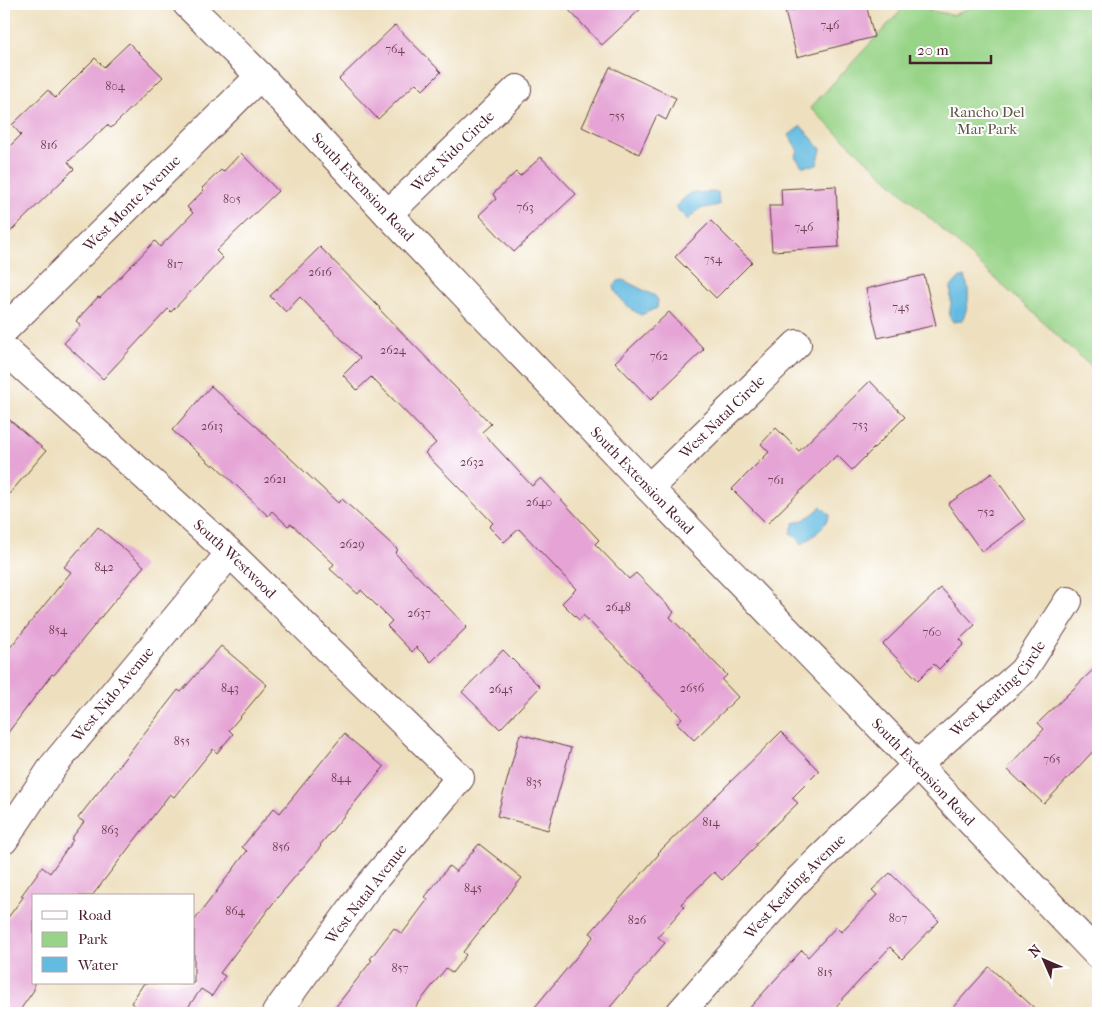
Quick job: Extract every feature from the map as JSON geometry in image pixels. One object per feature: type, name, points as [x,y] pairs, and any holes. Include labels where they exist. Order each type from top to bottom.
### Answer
[{"type":"street","name":"South Extension Road","points":[[187,4],[260,76],[388,214],[649,488],[1098,955]]},
{"type":"street","name":"West Monte Avenue","points":[[4,330],[260,76]]},
{"type":"street","name":"West Nido Circle","points":[[388,214],[517,89]]},
{"type":"street","name":"West Natal Circle","points":[[649,488],[797,344]]},
{"type":"street","name":"South Westwood","points":[[4,348],[230,553],[460,778]]},
{"type":"street","name":"West Nido Avenue","points":[[4,840],[54,765],[230,553]]},
{"type":"street","name":"West Keating Circle","points":[[917,765],[1023,671],[1068,601]]},
{"type":"street","name":"West Keating Avenue","points":[[680,1013],[794,884],[917,765]]},
{"type":"street","name":"West Natal Avenue","points":[[276,1013],[366,889],[460,778]]},
{"type":"green space","name":"Rancho Del Mar Park","points":[[907,4],[920,4],[927,10],[954,15],[978,4],[1098,4],[1098,373],[810,108]]},
{"type":"water","points":[[801,126],[821,149],[817,165],[802,166],[795,156],[798,151],[789,135]]},
{"type":"water","points":[[718,192],[719,205],[699,209],[688,220],[675,207],[690,193]]},
{"type":"water","points":[[964,277],[968,287],[966,311],[961,321],[953,322],[949,316],[951,287],[959,278]]},
{"type":"water","points":[[623,280],[655,296],[658,300],[657,308],[641,315],[629,307],[617,294],[614,286],[618,281]]},
{"type":"water","points":[[821,506],[830,515],[818,532],[802,544],[796,536],[790,533],[794,523],[809,517]]},
{"type":"building","points":[[563,4],[646,4],[602,45]]},
{"type":"building","points":[[819,4],[866,4],[874,37],[797,57],[785,12]]},
{"type":"building","points":[[395,25],[441,72],[423,90],[416,83],[378,119],[339,79]]},
{"type":"building","points":[[129,43],[163,77],[111,128],[107,125],[68,162],[74,169],[4,238],[4,152],[21,135],[12,125],[48,90],[55,98],[95,58],[104,67]]},
{"type":"building","points":[[610,67],[676,98],[666,120],[657,115],[639,154],[582,127]]},
{"type":"building","points":[[241,153],[278,191],[216,251],[223,258],[171,312],[168,309],[103,379],[64,343],[81,325],[76,321],[155,241],[160,247],[193,213],[187,207],[204,190],[202,188],[221,170],[223,172]]},
{"type":"building","points":[[541,157],[576,194],[514,252],[479,215],[496,199],[493,194],[516,172],[520,176]]},
{"type":"building","points":[[836,186],[839,247],[772,251],[769,206],[782,206],[781,189]]},
{"type":"building","points":[[711,221],[752,262],[716,298],[675,257]]},
{"type":"building","points":[[320,247],[491,424],[482,432],[532,486],[541,478],[599,540],[595,544],[629,579],[636,573],[674,612],[670,617],[727,675],[722,680],[738,697],[694,740],[677,723],[682,718],[641,674],[583,615],[579,620],[562,603],[576,589],[519,529],[504,542],[489,527],[493,523],[425,453],[436,443],[371,377],[357,390],[343,375],[360,358],[300,297],[286,312],[270,296]]},
{"type":"building","points":[[924,275],[936,325],[878,338],[866,289]]},
{"type":"building","points":[[669,312],[704,349],[651,400],[615,362]]},
{"type":"building","points":[[870,381],[905,417],[852,470],[837,455],[767,524],[732,489],[769,452],[761,444],[776,428],[799,451]]},
{"type":"building","points":[[211,386],[338,503],[342,499],[398,550],[395,553],[467,627],[431,662],[416,647],[412,652],[387,626],[392,621],[361,590],[358,594],[330,569],[334,564],[291,524],[288,526],[272,511],[268,516],[214,464],[213,466],[172,430]]},
{"type":"building","points":[[4,415],[46,451],[4,500]]},
{"type":"building","points":[[992,473],[1025,520],[982,552],[948,504]]},
{"type":"building","points":[[98,527],[144,566],[54,675],[52,674],[4,738],[4,655],[71,572],[64,567]]},
{"type":"building","points":[[941,588],[975,625],[960,639],[964,644],[939,669],[934,664],[918,680],[883,644]]},
{"type":"building","points":[[221,646],[267,685],[229,730],[233,734],[217,753],[213,749],[174,797],[170,794],[94,894],[32,894],[32,984],[34,984],[34,990],[18,1013],[4,1013],[4,923],[42,867],[50,873],[84,822],[78,818],[178,690],[181,692]]},
{"type":"building","points":[[503,650],[540,687],[500,729],[462,692]]},
{"type":"building","points":[[1098,665],[1098,746],[1044,804],[1007,769],[1044,729],[1038,723]]},
{"type":"building","points":[[781,732],[819,771],[792,798],[798,803],[755,844],[757,845],[722,880],[714,872],[681,904],[684,907],[658,937],[665,943],[605,1013],[530,1013],[594,936],[590,933],[658,853]]},
{"type":"building","points":[[344,734],[384,767],[277,898],[220,973],[225,976],[212,996],[201,989],[184,1013],[146,1013],[131,1003],[143,984],[195,984],[195,920],[247,851],[242,847],[274,808],[280,813]]},
{"type":"building","points":[[520,734],[571,748],[548,830],[497,816]]},
{"type":"building","points":[[479,844],[522,878],[463,952],[466,955],[452,973],[446,968],[411,1013],[331,1013],[394,928],[402,934],[428,899],[425,897],[449,866],[456,872]]},
{"type":"building","points":[[890,873],[939,921],[902,959],[890,947],[830,1013],[745,1013],[802,950],[808,957],[836,927],[841,932],[877,895],[872,890]]},
{"type":"building","points":[[989,967],[1040,1013],[948,1013]]}]
